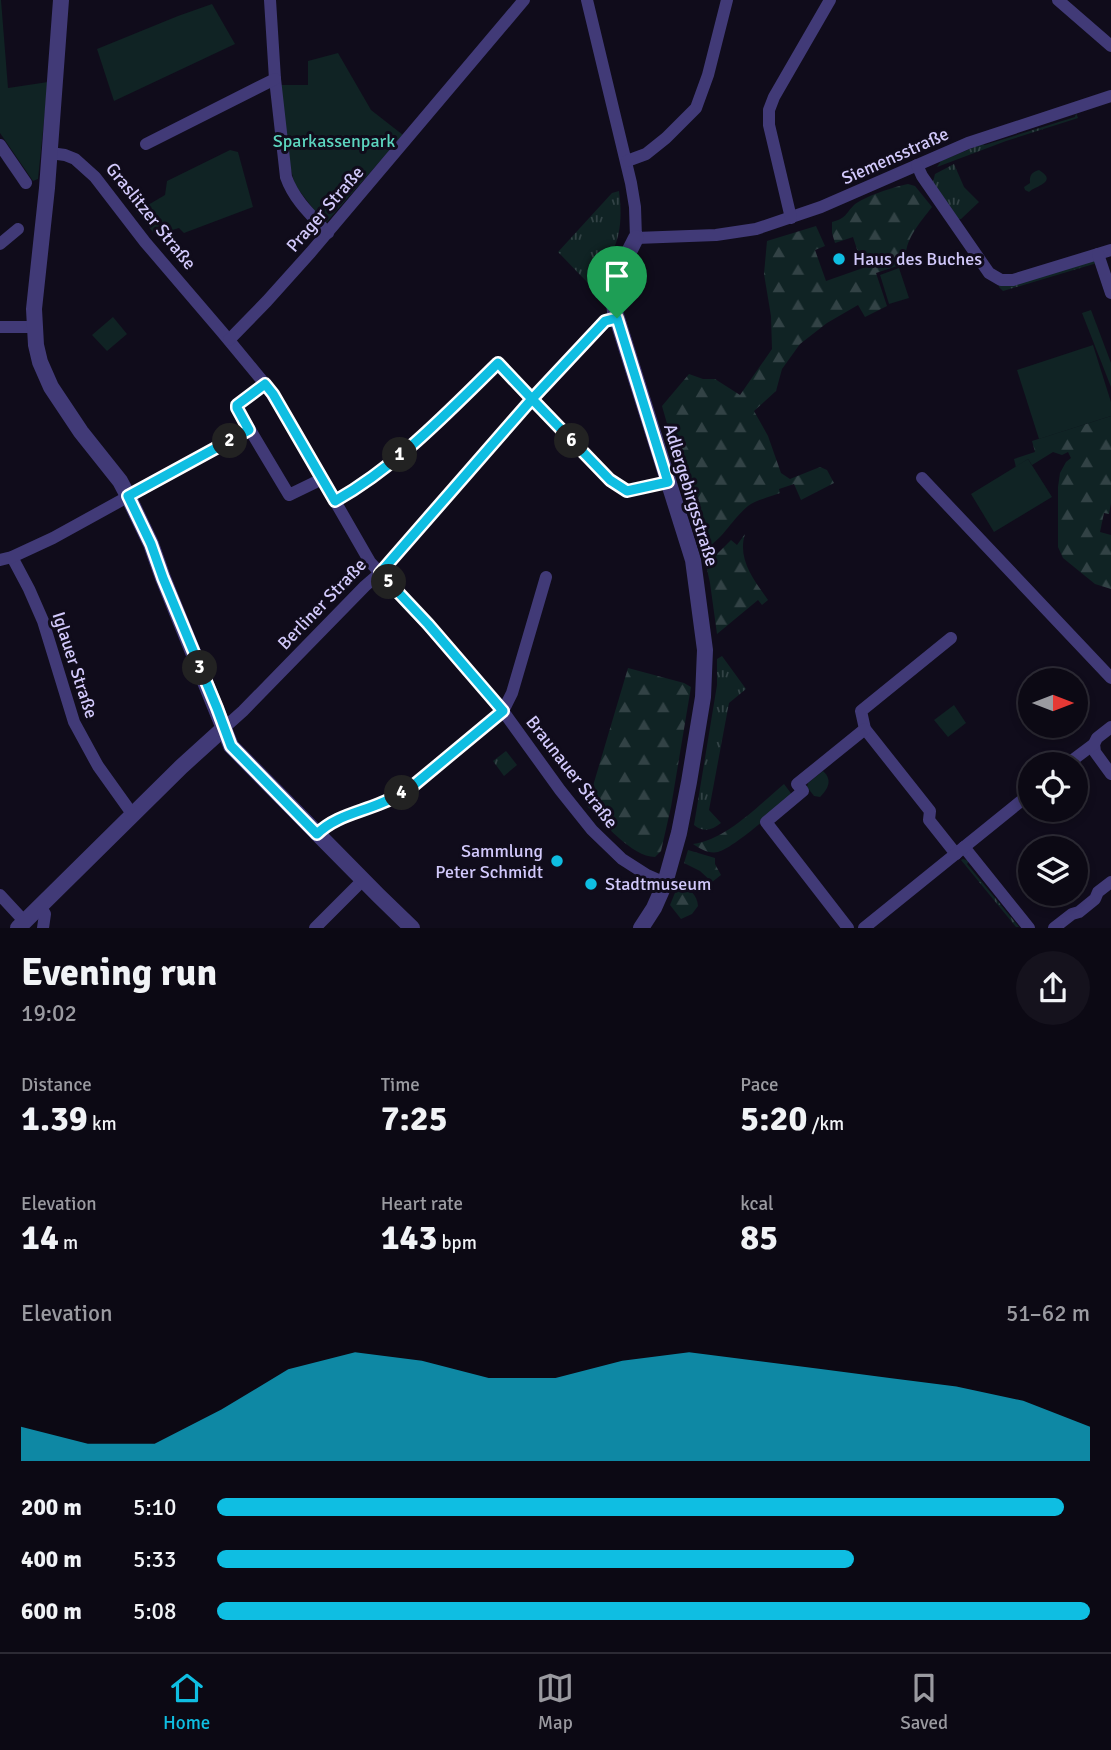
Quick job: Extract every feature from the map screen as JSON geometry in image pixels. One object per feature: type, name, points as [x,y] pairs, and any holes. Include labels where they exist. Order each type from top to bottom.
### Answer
[{"type":"street","points":[[61,0],[50,153],[34,309],[40,362],[51,387],[81,432],[120,481],[128,496],[151,544],[231,746],[412,928]]},
{"type":"street","points":[[270,0],[275,79],[286,177],[298,200],[328,233]]},
{"type":"street","name":"Prager Straße","points":[[229,340],[328,233],[524,0]]},
{"type":"street","points":[[587,0],[626,161],[635,207],[636,238]]},
{"type":"street","points":[[626,161],[646,154],[667,138],[696,108],[708,75],[727,0]]},
{"type":"street","points":[[791,218],[769,125],[769,110],[830,0]]},
{"type":"street","points":[[1058,0],[1111,46]]},
{"type":"street","points":[[146,144],[275,79]]},
{"type":"street","name":"Siemensstraße","points":[[636,238],[691,237],[741,232],[791,218],[968,143],[1111,96]]},
{"type":"street","points":[[0,145],[26,183]]},
{"type":"street","name":"Graslitzer Straße","points":[[50,153],[75,159],[95,177],[145,242],[273,394],[322,478]]},
{"type":"street","points":[[917,165],[952,222],[994,278],[1013,280],[1105,252],[1111,293]]},
{"type":"street","points":[[0,244],[18,229]]},
{"type":"street","name":"Adlergebirgsstraße","points":[[636,238],[617,278],[614,297],[617,318],[693,560],[705,660],[703,697],[673,859],[654,908],[641,928]]},
{"type":"street","name":"Berliner Straße","points":[[21,925],[181,767],[243,711],[380,573],[532,399],[605,321],[617,318]]},
{"type":"street","points":[[0,327],[34,327]]},
{"type":"street","points":[[335,501],[362,486],[429,432],[498,363],[610,480],[627,491],[668,482]]},
{"type":"street","points":[[265,384],[237,405],[249,430],[289,495],[322,478]]},
{"type":"street","points":[[6,559],[54,538],[249,430]]},
{"type":"street","name":"Braunauer Straße","points":[[322,478],[370,562],[503,711],[592,830],[622,859],[647,876],[665,883]]},
{"type":"street","points":[[922,478],[1111,678]]},
{"type":"street","name":"Iglauer Straße","points":[[6,559],[20,572],[43,621],[74,722],[97,766],[134,815]]},
{"type":"street","points":[[317,834],[340,818],[380,804],[408,789],[503,711],[512,693],[546,578]]},
{"type":"street","points":[[951,638],[861,711],[865,729],[930,811],[929,820],[960,850],[1029,928]]},
{"type":"street","points":[[1083,752],[1111,727]]},
{"type":"street","points":[[848,928],[766,822],[803,792],[797,784],[865,729]]},
{"type":"street","points":[[1094,744],[1095,752],[1111,774]]},
{"type":"street","points":[[864,928],[1018,803]]},
{"type":"street","points":[[315,928],[363,880]]},
{"type":"street","points":[[1054,928],[1079,912],[1111,882]]},
{"type":"street","points":[[0,895],[21,925]]},
{"type":"street","points":[[40,906],[45,914],[43,928]]},
{"type":"green space","points":[[0,0],[8,88],[48,82],[38,179],[33,181],[0,133]]},
{"type":"green space","points":[[212,4],[235,44],[114,101],[97,49]]},
{"type":"green space","name":"Sparkassenpark","points":[[338,53],[371,110],[403,135],[325,224],[295,185],[287,155],[281,85],[308,85],[308,61]]},
{"type":"green space","points":[[1076,113],[1078,118],[937,167],[941,161],[982,144],[1075,117]]},
{"type":"green space","points":[[230,150],[238,152],[253,207],[184,233],[179,228],[169,231],[159,239],[136,212],[165,195],[167,181]]},
{"type":"green space","points":[[954,164],[964,187],[979,202],[961,219],[957,219],[933,182],[935,174]]},
{"type":"green space","points":[[1039,170],[1045,174],[1046,181],[1029,192],[1025,190],[1024,187],[1030,183],[1031,174]]},
{"type":"green space","points":[[908,184],[915,186],[932,207],[909,240],[906,263],[876,273],[887,306],[865,317],[858,305],[827,323],[800,344],[782,369],[776,391],[754,411],[768,436],[781,473],[790,479],[820,467],[827,470],[834,483],[801,500],[794,484],[779,489],[780,493],[748,506],[716,541],[703,550],[662,406],[689,374],[703,379],[715,379],[740,395],[772,349],[771,316],[764,274],[767,241],[816,226],[825,246],[815,250],[826,281],[863,268],[853,237],[835,243],[832,222],[843,217],[854,205],[865,199]]},
{"type":"green space","points":[[619,191],[617,241],[606,263],[587,282],[558,252],[612,193]]},
{"type":"green space","points":[[1094,261],[1097,263],[1003,291],[999,287],[999,284]]},
{"type":"green space","points":[[899,268],[909,298],[889,304],[880,275]]},
{"type":"green space","points":[[1091,310],[1111,363],[1111,387],[1082,313]]},
{"type":"green space","points":[[113,317],[127,334],[107,351],[92,335]]},
{"type":"green space","points":[[1093,345],[1111,402],[1111,416],[1039,439],[1017,370]]},
{"type":"green space","points":[[1111,416],[1111,503],[1109,514],[1104,513],[1100,532],[1111,535],[1111,589],[1095,584],[1063,558],[1058,547],[1058,487],[1060,473],[1071,458],[1068,452],[1062,455],[1053,452],[1032,465],[1028,459],[1016,467],[1014,459],[1035,452],[1032,441]]},
{"type":"green space","points":[[1028,459],[1052,497],[994,532],[971,494]]},
{"type":"green space","points":[[745,534],[745,561],[768,600],[762,605],[758,600],[717,634],[705,560],[718,553],[731,540],[737,545]]},
{"type":"green space","points":[[722,656],[746,689],[729,703],[709,810],[721,823],[705,830],[694,825],[717,685],[717,659]]},
{"type":"green space","points":[[628,668],[691,687],[671,807],[661,851],[655,857],[628,845],[587,806]]},
{"type":"green space","points":[[954,705],[966,723],[948,737],[934,720]]},
{"type":"green space","points":[[506,751],[517,765],[504,776],[493,761]]},
{"type":"green space","points":[[823,771],[829,781],[827,788],[820,797],[814,796],[807,787],[808,783]]},
{"type":"green space","points":[[784,784],[793,796],[725,849],[718,852],[705,851],[693,844],[730,829]]},
{"type":"green space","points":[[688,850],[715,858],[721,875],[712,882],[700,871],[684,863]]},
{"type":"green space","points":[[961,860],[969,861],[967,864],[1019,927],[1016,927]]},
{"type":"green space","points":[[679,883],[694,895],[698,906],[692,914],[681,919],[670,905]]},
{"type":"place","name":"Haus des Buches","points":[[839,259]]},
{"type":"place","name":"Sammlung Peter Schmidt","points":[[557,861]]},
{"type":"place","name":"Stadtmuseum","points":[[591,884]]},
{"type":"route","points":[[617,318],[605,321],[532,399],[498,363],[429,432],[362,486],[335,501],[265,384],[237,405],[249,430],[128,496],[151,544],[231,746],[317,834],[340,818],[402,793],[503,711],[380,573],[532,399],[610,480],[627,491],[668,482],[617,318]]}]
